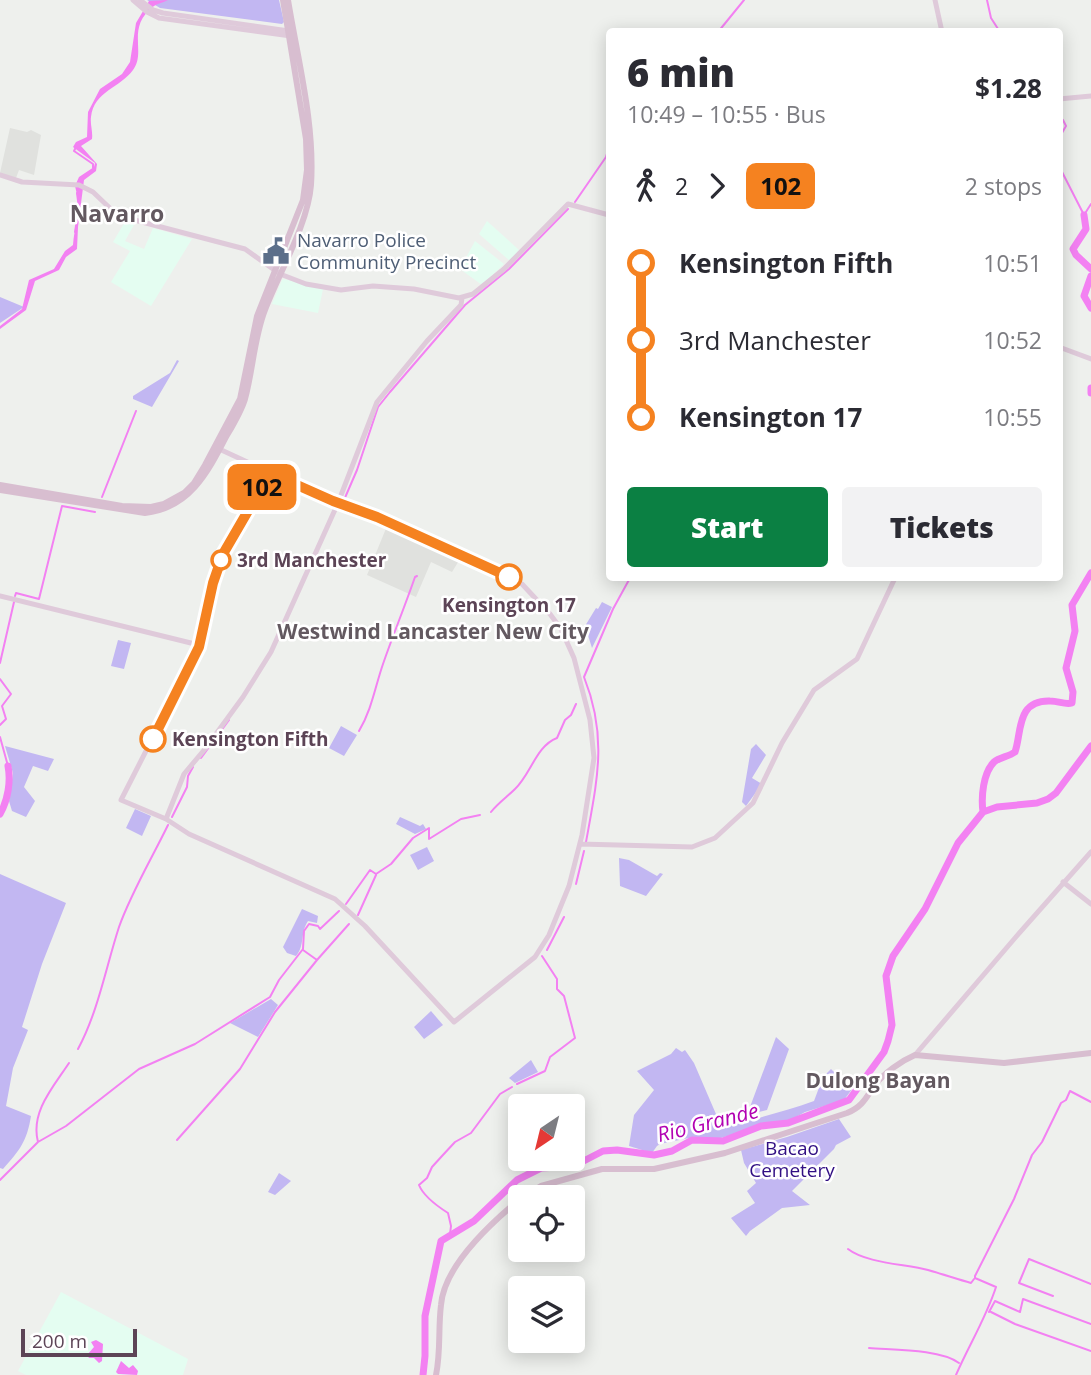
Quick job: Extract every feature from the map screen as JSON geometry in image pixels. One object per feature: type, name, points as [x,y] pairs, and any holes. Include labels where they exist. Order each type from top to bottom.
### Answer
[{"type":"main road","points":[[0,488],[141,508],[156,506],[172,500],[188,488],[218,448],[240,399],[257,316],[278,272],[303,200],[306,139],[286,0]]},
{"type":"main road","points":[[545,1185],[602,1169],[654,1169],[725,1153],[847,1113],[864,1102],[880,1079],[915,1055],[1004,1063],[1091,1053]]},
{"type":"main road","points":[[436,1375],[440,1355],[441,1303],[445,1290],[469,1247],[508,1210]]},
{"type":"street","points":[[133,0],[159,18],[291,34]]},
{"type":"street","points":[[935,0],[941,28]]},
{"type":"street","points":[[1063,98],[1091,96]]},
{"type":"street","points":[[0,175],[22,182],[74,184],[84,187],[123,217],[245,249],[278,272],[306,284],[348,289],[373,286],[403,288],[462,298],[473,294],[504,269],[568,204],[606,214]]},
{"type":"street","points":[[169,820],[184,774],[243,696],[271,652],[338,503],[377,402],[427,341],[461,305],[462,298]]},
{"type":"street","points":[[1063,348],[1091,359]]},
{"type":"street","points":[[218,448],[513,579],[531,592],[550,614],[561,629],[574,658],[592,730],[593,768],[580,844],[564,902],[541,949],[528,964],[453,1022],[365,926],[335,899],[189,834],[169,820],[121,800],[199,645],[219,564],[270,473]]},
{"type":"street","points":[[580,844],[692,847],[715,838],[751,805],[782,743],[814,691],[857,659],[894,581]]},
{"type":"street","points":[[0,596],[199,645]]},
{"type":"street","points":[[915,1055],[1091,852]]},
{"type":"street","points":[[1063,882],[1091,904]]},
{"type":"shaded area","points":[[168,0],[154,6],[140,23],[137,63],[133,70],[102,95],[93,108],[92,139],[81,146],[97,164],[96,171],[84,180],[77,249],[66,257],[59,270],[35,281],[26,310],[0,329],[0,326],[22,309],[29,280],[54,269],[65,251],[73,245],[78,210],[75,186],[79,177],[94,167],[95,163],[73,147],[76,142],[87,137],[88,112],[100,89],[122,74],[130,62],[136,23],[149,1]]},
{"type":"shaded area","points":[[10,128],[27,132],[31,130],[41,135],[34,175],[19,170],[16,178],[0,173]]},
{"type":"shaded area","points":[[126,220],[135,223],[125,241],[144,249],[153,228],[192,239],[151,306],[111,282],[130,251],[113,242]]},
{"type":"shaded area","points":[[487,221],[519,250],[510,261],[479,234]]},
{"type":"shaded area","points":[[475,241],[504,264],[482,285],[460,269]]},
{"type":"shaded area","points":[[284,279],[323,289],[318,313],[272,304]]},
{"type":"shaded area","points":[[387,526],[460,559],[452,572],[431,562],[416,597],[367,575]]},
{"type":"shaded area","points":[[61,1292],[188,1359],[183,1375],[26,1375],[18,1371]]},
{"type":"shaded area","points":[[96,1340],[103,1344],[102,1361],[99,1363],[87,1355],[94,1347],[91,1342]]},
{"type":"shaded area","points":[[121,1361],[129,1368],[133,1365],[138,1371],[137,1375],[118,1374],[116,1372]]},
{"type":"green space","points":[[147,0],[279,0],[284,22],[282,24],[160,8]]},
{"type":"green space","points":[[0,297],[24,307],[0,323]]},
{"type":"green space","points":[[177,360],[179,361],[152,407],[133,399],[133,396],[170,373]]},
{"type":"green space","points":[[602,602],[612,607],[592,648],[585,626]]},
{"type":"green space","points":[[118,640],[131,643],[124,669],[111,666]]},
{"type":"green space","points":[[341,726],[357,735],[344,756],[329,748]]},
{"type":"green space","points":[[756,744],[766,755],[752,778],[762,784],[746,806],[742,802],[751,749]]},
{"type":"green space","points":[[5,746],[54,759],[48,771],[33,766],[24,787],[35,801],[26,817],[12,811],[9,801],[13,773]]},
{"type":"green space","points":[[135,809],[151,816],[142,836],[126,828]]},
{"type":"green space","points":[[400,817],[420,826],[423,824],[426,829],[415,834],[396,824]]},
{"type":"green space","points":[[427,847],[434,861],[418,870],[410,855]]},
{"type":"green space","points":[[619,858],[629,860],[657,876],[663,874],[646,896],[620,886]]},
{"type":"green space","points":[[0,874],[66,903],[42,964],[22,1027],[28,1030],[13,1068],[6,1106],[31,1116],[29,1125],[22,1145],[3,1169],[0,1168]]},
{"type":"green space","points":[[302,909],[318,916],[317,923],[308,921],[301,948],[296,956],[287,953],[283,947]]},
{"type":"green space","points":[[271,999],[278,1005],[258,1037],[230,1023]]},
{"type":"green space","points":[[431,1011],[443,1025],[424,1039],[414,1027]]},
{"type":"green space","points":[[776,1037],[789,1049],[767,1110],[747,1115]]},
{"type":"green space","points":[[676,1048],[682,1052],[685,1050],[694,1063],[722,1128],[814,1101],[823,1077],[831,1069],[847,1085],[854,1077],[858,1081],[844,1100],[805,1112],[789,1121],[759,1124],[746,1131],[717,1139],[689,1138],[660,1144],[652,1153],[629,1146],[634,1115],[654,1090],[637,1071],[671,1054]]},
{"type":"green space","points":[[531,1060],[538,1072],[515,1083],[509,1078]]},
{"type":"green space","name":"Bacao Cemetery","points":[[839,1119],[851,1137],[836,1145],[792,1191],[810,1205],[782,1208],[746,1236],[731,1218],[755,1203],[747,1191],[756,1183],[744,1163],[741,1150]]},
{"type":"green space","points":[[279,1173],[291,1181],[275,1195],[268,1192]]},
{"type":"waterway","points":[[721,28],[744,0]]},
{"type":"waterway","points":[[987,0],[991,18],[997,28]]},
{"type":"waterway","points":[[1063,120],[1066,126],[1063,131]]},
{"type":"waterway","points":[[76,147],[74,151],[93,164],[93,168]]},
{"type":"waterway","points":[[575,202],[606,157]]},
{"type":"waterway","points":[[1063,174],[1084,215],[1091,204]]},
{"type":"waterway","points":[[75,232],[79,208],[77,193]]},
{"type":"waterway","points":[[344,500],[378,407],[465,305],[509,269],[568,209]]},
{"type":"waterway","points":[[1084,215],[1086,229],[1073,249],[1091,269]]},
{"type":"waterway","points":[[1091,276],[1084,296],[1091,308]]},
{"type":"waterway","points":[[1091,388],[1091,393]]},
{"type":"waterway","points":[[102,497],[136,411]]},
{"type":"waterway","points":[[15,596],[16,593],[39,599],[62,506],[95,512]]},
{"type":"waterway","points":[[983,812],[987,772],[994,762],[1015,752],[1026,711],[1039,702],[1072,703],[1073,692],[1066,668],[1075,631],[1072,605],[1091,573]]},
{"type":"waterway","points":[[359,731],[417,576]]},
{"type":"waterway","points":[[586,842],[597,779],[598,739],[596,720],[584,677],[613,609],[628,581]]},
{"type":"waterway","points":[[0,663],[14,602]]},
{"type":"waterway","points":[[0,679],[11,694],[2,706],[6,719],[0,725]]},
{"type":"waterway","points":[[491,812],[521,783],[544,747],[557,738],[576,704]]},
{"type":"waterway","points":[[201,758],[229,720]]},
{"type":"waterway","points":[[0,737],[8,766]]},
{"type":"waterway","name":"Rio Grande","points":[[423,1375],[425,1316],[441,1241],[474,1221],[517,1180],[541,1168],[574,1166],[603,1151],[654,1155],[672,1151],[692,1140],[723,1141],[761,1126],[788,1123],[849,1100],[884,1052],[888,1041],[892,1025],[886,976],[893,956],[925,909],[958,843],[983,812],[997,807],[1037,803],[1048,799],[1056,793],[1091,746]]},
{"type":"waterway","points":[[0,814],[8,790],[8,766]]},
{"type":"waterway","points":[[172,817],[187,787],[188,776],[193,767]]},
{"type":"waterway","points":[[346,904],[370,870],[376,874],[391,864],[413,838],[429,828],[429,839],[461,819],[480,815]]},
{"type":"waterway","points":[[78,1049],[96,1005],[124,914],[168,825]]},
{"type":"waterway","points":[[576,884],[584,851]]},
{"type":"waterway","points":[[358,915],[376,875]]},
{"type":"waterway","points":[[38,1142],[66,1126],[139,1069],[195,1044],[270,997],[279,980],[303,949],[304,931],[309,924],[320,929],[339,911]]},
{"type":"waterway","points":[[547,950],[564,917]]},
{"type":"waterway","points":[[303,950],[317,960],[349,924]]},
{"type":"waterway","points":[[517,1084],[545,1071],[550,1057],[575,1038],[564,996],[557,989],[557,979],[542,956]]},
{"type":"waterway","points":[[177,1140],[240,1069],[275,1012],[317,960]]},
{"type":"waterway","points":[[0,1180],[38,1142],[36,1131],[40,1110],[69,1063]]},
{"type":"waterway","points":[[450,1234],[448,1213],[431,1200],[419,1185],[455,1142],[471,1133],[500,1094],[512,1087]]},
{"type":"waterway","points":[[956,1375],[996,1287],[975,1276],[1014,1199],[1032,1155],[1070,1091],[1091,1102]]},
{"type":"waterway","points":[[848,1249],[875,1260],[928,1270],[971,1283],[974,1279]]},
{"type":"waterway","points":[[1053,1296],[1019,1283],[1029,1259],[1091,1284]]},
{"type":"waterway","points":[[989,1312],[995,1301],[1020,1312],[1023,1299],[1091,1324]]},
{"type":"waterway","points":[[991,1312],[1015,1324],[1091,1351]]},
{"type":"waterway","points":[[869,1348],[928,1353],[951,1358],[959,1363]]},
{"type":"bus line","name":"102","points":[[153,739],[199,647],[213,583],[223,554],[270,473],[377,517],[509,577]]},
{"type":"place","name":"Navarro Police Community Precinct","points":[[276,251]]},
{"type":"place","name":"3rd Manchester","points":[[221,560]]},
{"type":"place","name":"Kensington 17","points":[[509,577]]},
{"type":"place","name":"Kensington Fifth","points":[[153,739]]},
{"type":"district","name":"Navarro","points":[[117,214]]},
{"type":"district","name":"Westwind Lancaster New City","points":[[433,632]]},
{"type":"district","name":"Dulong Bayan","points":[[878,1081]]}]
